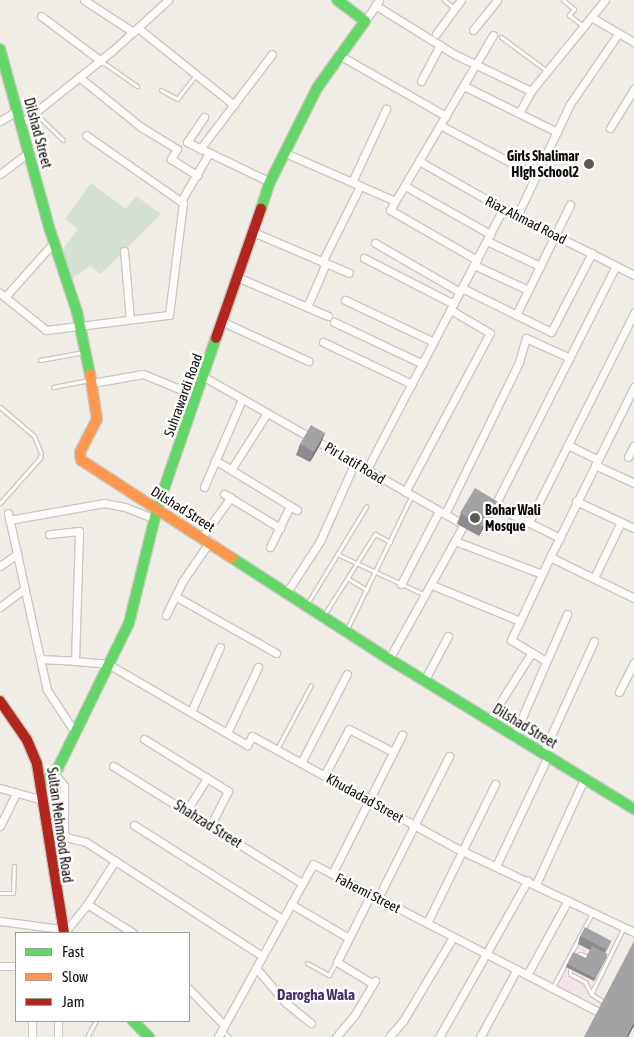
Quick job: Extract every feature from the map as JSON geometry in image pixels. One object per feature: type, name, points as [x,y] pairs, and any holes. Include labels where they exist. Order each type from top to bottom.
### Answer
[{"type":"street","points":[[84,0],[135,30],[234,104]]},
{"type":"street","points":[[337,0],[365,21],[377,3],[440,45],[531,91]]},
{"type":"street","points":[[436,34],[461,0]]},
{"type":"street","points":[[473,30],[497,0]]},
{"type":"street","points":[[519,113],[531,91],[605,0]]},
{"type":"street","points":[[22,123],[101,61],[163,1]]},
{"type":"street","points":[[41,16],[101,61]]},
{"type":"street","points":[[591,17],[634,42]]},
{"type":"street","name":"Suhrawardi Road","points":[[42,784],[54,774],[129,623],[156,514],[270,182],[283,152],[339,55],[365,21]]},
{"type":"street","points":[[517,216],[570,104],[618,34]]},
{"type":"street","points":[[497,36],[477,63],[390,210],[476,262],[528,290]]},
{"type":"street","points":[[421,81],[440,45]]},
{"type":"street","name":"Dilshad Street","points":[[0,52],[79,324],[92,381],[98,413],[80,452],[81,460],[156,514],[206,539],[389,660],[634,809]]},
{"type":"street","points":[[200,149],[272,54]]},
{"type":"street","points":[[339,55],[446,116]]},
{"type":"street","points":[[79,77],[141,127],[177,149],[171,159],[197,175]]},
{"type":"street","points":[[464,86],[557,132]]},
{"type":"street","points":[[610,128],[634,88]]},
{"type":"street","points":[[352,182],[386,109]]},
{"type":"street","points":[[0,121],[18,110]]},
{"type":"street","points":[[204,117],[187,142],[270,182]]},
{"type":"street","points":[[440,125],[536,176]]},
{"type":"street","points":[[54,242],[2,295],[46,330],[79,324],[169,315],[183,203],[86,135]]},
{"type":"street","points":[[0,174],[29,152]]},
{"type":"street","points":[[283,152],[395,200]]},
{"type":"street","points":[[181,201],[209,153]]},
{"type":"street","name":"Riaz Ahmad Road","points":[[419,161],[503,209],[634,275]]},
{"type":"street","points":[[307,307],[324,262],[360,186]]},
{"type":"street","points":[[405,186],[488,238],[540,266]]},
{"type":"street","points":[[516,314],[570,205]]},
{"type":"street","points":[[367,470],[503,209]]},
{"type":"street","points":[[253,232],[349,274]]},
{"type":"street","points":[[375,243],[461,290],[516,314],[551,332],[592,253]]},
{"type":"street","points":[[124,251],[130,319]]},
{"type":"street","points":[[364,258],[452,307],[490,333],[408,494]]},
{"type":"street","points":[[485,524],[616,266]]},
{"type":"street","points":[[237,277],[307,307],[423,364]]},
{"type":"street","points":[[345,300],[434,342]]},
{"type":"street","points":[[529,522],[634,313]]},
{"type":"street","points":[[223,322],[308,361]]},
{"type":"street","points":[[401,584],[442,512],[519,362],[526,338],[570,358]]},
{"type":"street","points":[[323,342],[412,384]]},
{"type":"street","points":[[92,381],[143,374],[197,396]]},
{"type":"street","name":"Pir Latif Road","points":[[204,377],[472,529]]},
{"type":"street","points":[[546,661],[511,640],[576,501],[634,387]]},
{"type":"street","points":[[204,486],[242,399]]},
{"type":"street","points":[[231,470],[267,413]]},
{"type":"street","points":[[568,445],[634,483]]},
{"type":"street","points":[[628,458],[634,445]]},
{"type":"street","points":[[215,460],[294,508],[270,547]]},
{"type":"street","points":[[287,592],[320,541],[355,462]]},
{"type":"street","points":[[166,616],[228,495],[280,528]]},
{"type":"street","points":[[576,501],[634,528]]},
{"type":"street","points":[[74,731],[47,690],[8,517],[104,503],[156,514]]},
{"type":"street","points":[[507,512],[560,538]]},
{"type":"street","points":[[594,578],[621,522]]},
{"type":"street","points":[[432,585],[464,524]]},
{"type":"street","points":[[49,534],[79,531],[75,661]]},
{"type":"street","points":[[455,541],[542,574]]},
{"type":"street","points":[[0,566],[17,554]]},
{"type":"street","points":[[550,557],[633,595]]},
{"type":"street","points":[[389,660],[429,583],[520,620]]},
{"type":"street","points":[[0,607],[24,589]]},
{"type":"street","points":[[175,596],[276,653]]},
{"type":"street","points":[[514,736],[567,614]]},
{"type":"street","points":[[424,681],[448,636]]},
{"type":"street","points":[[496,866],[594,641]]},
{"type":"street","points":[[191,712],[220,647]]},
{"type":"street","points":[[489,720],[532,652]]},
{"type":"street","points":[[40,659],[108,664]]},
{"type":"street","points":[[620,692],[634,663]]},
{"type":"street","name":"Khudadad Street","points":[[108,664],[247,745],[252,736],[462,851],[528,880],[634,932]]},
{"type":"street","points":[[227,733],[258,667]]},
{"type":"street","points":[[301,763],[347,674]]},
{"type":"street","name":"Sultan Mehmood Road","points":[[0,700],[32,749],[42,784],[42,800],[63,932]]},
{"type":"street","points":[[324,776],[349,729],[394,752]]},
{"type":"street","points":[[332,874],[402,735]]},
{"type":"street","points":[[144,739],[228,791],[210,826]]},
{"type":"street","points":[[336,1037],[355,1014],[374,982],[337,962],[414,825],[449,756]]},
{"type":"street","name":"Shahzad Street","points":[[113,766],[302,883]]},
{"type":"street","points":[[54,774],[64,786],[64,835],[86,842],[262,956]]},
{"type":"street","points":[[186,811],[207,778]]},
{"type":"street","points":[[536,884],[584,779]]},
{"type":"street","points":[[427,923],[495,784]]},
{"type":"street","points":[[0,788],[42,800]]},
{"type":"street","points":[[0,826],[16,793]]},
{"type":"street","points":[[134,825],[282,919]]},
{"type":"street","points":[[0,921],[63,932],[88,904],[115,861]]},
{"type":"street","name":"Fahemi Street","points":[[218,1037],[313,864],[599,1012]]},
{"type":"street","points":[[438,1037],[488,954],[528,880]]},
{"type":"street","points":[[527,975],[568,900]]},
{"type":"street","points":[[88,904],[131,932]]},
{"type":"street","points":[[291,904],[349,938]]},
{"type":"street","points":[[389,1037],[403,1021],[453,937]]},
{"type":"street","points":[[0,966],[15,966]]},
{"type":"street","points":[[256,968],[286,1003],[311,1023]]},
{"type":"street","points":[[480,1037],[517,970]]},
{"type":"street","points":[[190,990],[223,1027]]},
{"type":"street","points":[[32,1022],[32,1037]]},
{"type":"street","points":[[58,1022],[58,1037]]},
{"type":"street","points":[[134,1022],[149,1037]]},
{"type":"lane","points":[[444,0],[455,8]]},
{"type":"lane","points":[[563,0],[574,9],[569,15],[583,27]]},
{"type":"lane","points":[[497,36],[547,71]]},
{"type":"lane","points":[[101,61],[137,86]]},
{"type":"lane","points":[[161,90],[176,99],[196,75]]},
{"type":"lane","points":[[35,113],[63,140]]},
{"type":"lane","points":[[40,360],[85,352]]},
{"type":"lane","points":[[53,387],[92,381]]},
{"type":"lane","points":[[0,407],[34,436],[41,453],[40,458],[0,503]]},
{"type":"lane","points":[[346,631],[390,542],[408,494]]},
{"type":"lane","points":[[306,604],[339,555],[366,507]]},
{"type":"lane","points":[[324,616],[375,534],[390,542]]},
{"type":"lane","points":[[339,555],[423,594]]},
{"type":"lane","points":[[347,578],[367,590]]},
{"type":"lane","points":[[277,750],[311,685]]},
{"type":"lane","points":[[0,893],[14,893],[14,866]]},
{"type":"lane","points":[[552,988],[592,912]]},
{"type":"lane","points":[[591,994],[624,927]]},
{"type":"lane","points":[[576,958],[580,954],[587,957]]},
{"type":"lane","points":[[307,963],[329,975],[337,962]]},
{"type":"lane","points":[[570,970],[570,974],[586,980],[591,994],[604,1002]]},
{"type":"lane","points":[[87,1037],[95,1022]]},
{"type":"lane","points":[[223,1027],[229,1037]]},
{"type":"shaded area","points":[[91,183],[126,209],[136,196],[161,214],[101,274],[90,266],[67,282],[59,254],[78,229],[65,219]]},
{"type":"shaded area","points":[[582,934],[608,948],[581,1000],[554,986]]},
{"type":"building","points":[[311,425],[325,433],[314,452],[300,444]]},
{"type":"building","points":[[475,488],[497,501],[482,526],[460,513]]},
{"type":"building","points":[[585,927],[611,941],[607,950],[580,936]]},
{"type":"building","points":[[634,941],[634,1022],[626,1037],[584,1037]]},
{"type":"building","points":[[592,946],[607,954],[595,978],[567,964],[573,952],[586,958]]},
{"type":"traffic: fast","points":[[261,209],[270,182],[317,88],[365,21],[337,0]]},
{"type":"traffic: fast","points":[[0,49],[49,227],[77,312],[90,374]]},
{"type":"traffic: fast","points":[[42,784],[58,768],[129,623],[157,509],[216,338]]},
{"type":"traffic: fast","points":[[232,558],[389,659],[634,809]]},
{"type":"traffic: fast","points":[[134,1022],[149,1037]]},
{"type":"traffic: slow","points":[[90,374],[97,419],[80,452],[81,460],[232,558]]},
{"type":"traffic: jam","points":[[216,338],[261,209]]},
{"type":"traffic: jam","points":[[0,701],[27,740],[37,764],[64,932]]},
{"type":"place","name":"Girls Shalimar HIgh School2","points":[[589,164]]},
{"type":"place","name":"Bohar Wali Mosque","points":[[475,518]]},
{"type":"district","name":"Darogha Wala","points":[[316,995]]}]
